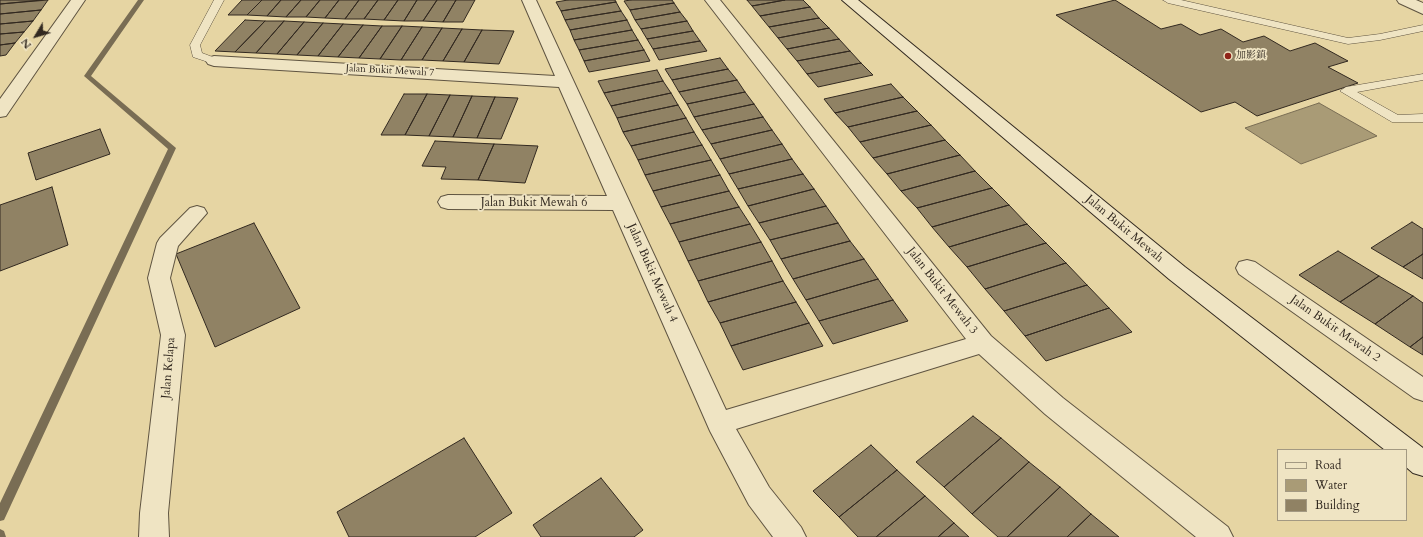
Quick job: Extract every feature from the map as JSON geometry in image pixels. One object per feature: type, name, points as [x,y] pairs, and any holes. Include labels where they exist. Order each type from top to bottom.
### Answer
[{"type":"street","points":[[0,112],[78,0]]},
{"type":"street","name":"Jalan Bukit Mewah 4","points":[[529,0],[719,423],[759,496],[791,537]]},
{"type":"street","name":"Jalan Bukit Mewah 3","points":[[712,0],[983,343],[1054,406],[1218,537]]},
{"type":"street","name":"Jalan Bukit Mewah","points":[[850,0],[1177,273],[1402,449]]},
{"type":"street","points":[[1404,0],[1423,10]]},
{"type":"street","name":"Jalan Bukit Mewah 7","points":[[214,61],[566,82]]},
{"type":"street","name":"Jalan Bukit Mewah 6","points":[[448,202],[621,203]]},
{"type":"street","name":"Jalan Kelapa","points":[[154,537],[154,512],[173,335],[159,278],[168,243],[197,213]]},
{"type":"street","name":"Jalan Bukit Mewah 2","points":[[1247,268],[1423,391]]},
{"type":"street","points":[[719,423],[983,343]]},
{"type":"street","name":"Jalan Bukit Mewah","points":[[1407,452],[1423,464]]},
{"type":"lane","points":[[214,61],[197,55],[195,45],[219,0]]},
{"type":"lane","points":[[1168,0],[1348,41],[1423,28]]},
{"type":"lane","points":[[1423,77],[1346,91],[1396,120],[1423,118]]},
{"type":"water","points":[[1319,103],[1377,136],[1301,164],[1245,128]]},
{"type":"building","points":[[0,0],[42,0],[0,4]]},
{"type":"building","points":[[48,0],[41,10],[0,14],[0,4]]},
{"type":"building","points":[[242,0],[262,0],[247,15],[228,15]]},
{"type":"building","points":[[262,0],[281,0],[267,16],[247,15]]},
{"type":"building","points":[[281,0],[301,0],[286,17],[267,16]]},
{"type":"building","points":[[301,0],[320,0],[306,17],[286,17]]},
{"type":"building","points":[[320,0],[339,0],[325,18],[306,17]]},
{"type":"building","points":[[339,0],[359,0],[345,19],[325,18]]},
{"type":"building","points":[[359,0],[378,0],[364,19],[345,19]]},
{"type":"building","points":[[378,0],[398,0],[384,20],[364,19]]},
{"type":"building","points":[[398,0],[417,0],[404,21],[384,20]]},
{"type":"building","points":[[417,0],[437,0],[423,21],[404,21]]},
{"type":"building","points":[[437,0],[456,0],[443,22],[423,21]]},
{"type":"building","points":[[456,0],[475,0],[463,22],[443,22]]},
{"type":"building","points":[[568,0],[615,0],[616,2],[561,11],[556,2]]},
{"type":"building","points":[[672,0],[674,3],[630,10],[624,1]]},
{"type":"building","points":[[747,0],[785,0],[752,6]]},
{"type":"building","points":[[785,0],[803,0],[810,7],[760,16],[752,6]]},
{"type":"building","name":"加影鎮","points":[[1115,0],[1161,29],[1181,24],[1200,35],[1221,29],[1243,42],[1264,36],[1290,51],[1315,43],[1348,61],[1328,67],[1358,83],[1257,116],[1235,102],[1201,112],[1056,15]]},
{"type":"building","points":[[616,2],[621,11],[565,20],[561,11]]},
{"type":"building","points":[[674,3],[680,12],[635,20],[630,10]]},
{"type":"building","points":[[810,7],[819,18],[769,27],[760,16]]},
{"type":"building","points":[[41,10],[33,21],[0,24],[0,14]]},
{"type":"building","points":[[621,11],[627,20],[570,30],[565,20]]},
{"type":"building","points":[[680,12],[687,21],[641,29],[635,20]]},
{"type":"building","points":[[819,18],[829,28],[778,38],[769,27]]},
{"type":"building","points":[[245,20],[265,21],[235,52],[215,51]]},
{"type":"building","points":[[627,20],[632,30],[574,40],[570,30]]},
{"type":"building","points":[[33,21],[24,32],[0,34],[0,24]]},
{"type":"building","points":[[265,21],[284,21],[256,53],[235,52]]},
{"type":"building","points":[[284,21],[304,22],[277,54],[256,53]]},
{"type":"building","points":[[687,21],[693,31],[647,39],[641,29]]},
{"type":"building","points":[[304,22],[323,23],[297,55],[277,54]]},
{"type":"building","points":[[323,23],[343,24],[318,56],[297,55]]},
{"type":"building","points":[[343,24],[363,25],[338,57],[318,56]]},
{"type":"building","points":[[363,25],[382,26],[359,58],[338,57]]},
{"type":"building","points":[[382,26],[402,26],[380,59],[359,58]]},
{"type":"building","points":[[402,26],[422,27],[401,60],[380,59]]},
{"type":"building","points":[[422,27],[442,28],[422,60],[401,60]]},
{"type":"building","points":[[442,28],[462,29],[443,61],[422,60]]},
{"type":"building","points":[[829,28],[839,39],[787,49],[778,38]]},
{"type":"building","points":[[462,29],[482,30],[464,62],[443,61]]},
{"type":"building","points":[[482,30],[514,31],[499,64],[464,62]]},
{"type":"building","points":[[632,30],[638,40],[579,50],[574,40]]},
{"type":"building","points":[[693,31],[700,41],[653,49],[647,39]]},
{"type":"building","points":[[24,32],[15,43],[0,45],[0,34]]},
{"type":"building","points":[[839,39],[850,51],[797,61],[787,49]]},
{"type":"building","points":[[638,40],[644,50],[584,61],[579,50]]},
{"type":"building","points":[[700,41],[707,51],[659,60],[653,49]]},
{"type":"building","points":[[15,43],[6,55],[0,56],[0,45]]},
{"type":"building","points":[[644,50],[650,61],[589,72],[584,61]]},
{"type":"building","points":[[850,51],[861,63],[807,74],[797,61]]},
{"type":"building","points":[[720,58],[728,69],[672,80],[665,69]]},
{"type":"building","points":[[861,63],[873,75],[818,87],[807,74]]},
{"type":"building","points":[[728,69],[737,80],[679,92],[672,80]]},
{"type":"building","points":[[657,70],[663,81],[604,93],[598,81]]},
{"type":"building","points":[[737,80],[745,92],[687,104],[679,92]]},
{"type":"building","points":[[663,81],[671,93],[611,106],[604,93]]},
{"type":"building","points":[[891,84],[903,97],[835,113],[824,99]]},
{"type":"building","points":[[745,92],[754,104],[694,117],[687,104]]},
{"type":"building","points":[[671,93],[678,105],[617,118],[611,106]]},
{"type":"building","points":[[404,94],[427,94],[405,135],[381,135]]},
{"type":"building","points":[[427,94],[450,95],[429,136],[405,135]]},
{"type":"building","points":[[450,95],[472,96],[453,137],[429,136]]},
{"type":"building","points":[[472,96],[495,97],[477,138],[453,137]]},
{"type":"building","points":[[495,97],[518,98],[501,139],[477,138]]},
{"type":"building","points":[[903,97],[917,111],[848,127],[835,113]]},
{"type":"building","points":[[754,104],[763,117],[702,130],[694,117]]},
{"type":"building","points":[[678,105],[686,118],[623,132],[617,118]]},
{"type":"building","points":[[917,111],[931,125],[860,142],[848,127]]},
{"type":"building","points":[[763,117],[772,130],[711,144],[702,130]]},
{"type":"building","points":[[686,118],[694,132],[631,146],[623,132]]},
{"type":"building","points":[[931,125],[945,140],[873,158],[860,142]]},
{"type":"building","points":[[100,129],[110,154],[36,180],[28,153]]},
{"type":"building","points":[[772,130],[782,144],[720,159],[711,144]]},
{"type":"building","points":[[694,132],[702,145],[638,160],[631,146]]},
{"type":"building","points":[[945,140],[960,155],[887,174],[873,158]]},
{"type":"building","points":[[435,141],[494,144],[478,180],[441,179],[446,167],[422,166]]},
{"type":"building","points":[[494,144],[538,146],[525,183],[478,180]]},
{"type":"building","points":[[782,144],[792,159],[729,174],[720,159]]},
{"type":"building","points":[[702,145],[711,160],[645,175],[638,160]]},
{"type":"building","points":[[960,155],[975,171],[901,191],[887,174]]},
{"type":"building","points":[[792,159],[803,174],[738,189],[729,174]]},
{"type":"building","points":[[711,160],[720,175],[653,191],[645,175]]},
{"type":"building","points":[[975,171],[992,188],[917,208],[901,191]]},
{"type":"building","points":[[803,174],[814,189],[748,206],[738,189]]},
{"type":"building","points":[[720,175],[729,191],[661,207],[653,191]]},
{"type":"building","points":[[52,187],[68,245],[0,271],[0,205]]},
{"type":"building","points":[[992,188],[1009,205],[932,227],[917,208]]},
{"type":"building","points":[[814,189],[826,206],[759,223],[748,206]]},
{"type":"building","points":[[729,191],[739,207],[670,224],[661,207]]},
{"type":"building","points":[[1009,205],[1027,224],[949,247],[932,227]]},
{"type":"building","points":[[826,206],[838,223],[770,240],[759,223]]},
{"type":"building","points":[[739,207],[750,224],[679,242],[670,224]]},
{"type":"building","points":[[1412,222],[1423,229],[1423,254],[1403,267],[1371,248]]},
{"type":"building","points":[[254,223],[300,308],[215,347],[176,254]]},
{"type":"building","points":[[838,223],[850,241],[781,259],[770,240]]},
{"type":"building","points":[[750,224],[761,242],[688,261],[679,242]]},
{"type":"building","points":[[1027,224],[1046,243],[967,267],[949,247]]},
{"type":"building","points":[[850,241],[864,259],[793,279],[781,259]]},
{"type":"building","points":[[761,242],[772,261],[698,281],[688,261]]},
{"type":"building","points":[[1046,243],[1066,263],[985,289],[967,267]]},
{"type":"building","points":[[1338,251],[1379,276],[1340,302],[1299,275]]},
{"type":"building","points":[[1423,254],[1423,279],[1403,267]]},
{"type":"building","points":[[864,259],[878,279],[806,300],[793,279]]},
{"type":"building","points":[[772,261],[783,281],[708,302],[698,281]]},
{"type":"building","points":[[1066,263],[1087,285],[1004,311],[985,289]]},
{"type":"building","points":[[1379,276],[1413,296],[1375,324],[1340,302]]},
{"type":"building","points":[[878,279],[893,300],[819,321],[806,300]]},
{"type":"building","points":[[783,281],[796,302],[720,323],[708,302]]},
{"type":"building","points":[[1087,285],[1109,308],[1025,336],[1004,311]]},
{"type":"building","points":[[1413,296],[1423,303],[1423,337],[1410,347],[1375,324]]},
{"type":"building","points":[[893,300],[908,321],[833,344],[819,321]]},
{"type":"building","points":[[796,302],[809,323],[731,346],[720,323]]},
{"type":"building","points":[[1109,308],[1132,332],[1046,361],[1025,336]]},
{"type":"building","points":[[809,323],[823,346],[743,370],[731,346]]},
{"type":"building","points":[[1423,337],[1423,355],[1410,347]]},
{"type":"building","points":[[973,416],[1001,438],[944,487],[916,462]]},
{"type":"building","points":[[464,438],[512,513],[475,537],[349,537],[337,512]]},
{"type":"building","points":[[1001,438],[1029,462],[972,514],[944,487]]},
{"type":"building","points":[[871,445],[897,470],[839,517],[813,491]]},
{"type":"building","points":[[1029,462],[1060,487],[1007,537],[998,537],[972,514]]},
{"type":"building","points":[[897,470],[925,496],[876,537],[858,537],[839,517]]},
{"type":"building","points":[[601,478],[643,530],[634,537],[541,537],[533,525]]},
{"type":"building","points":[[1060,487],[1091,514],[1067,537],[1007,537]]},
{"type":"building","points":[[925,496],[954,523],[938,537],[876,537]]},
{"type":"building","points":[[1091,514],[1119,537],[1067,537]]},
{"type":"building","points":[[954,523],[969,537],[938,537]]},
{"type":"waterway","points":[[0,516],[172,148],[87,76],[141,0]]},
{"type":"place","name":"加影鎮","points":[[1228,56]]}]
